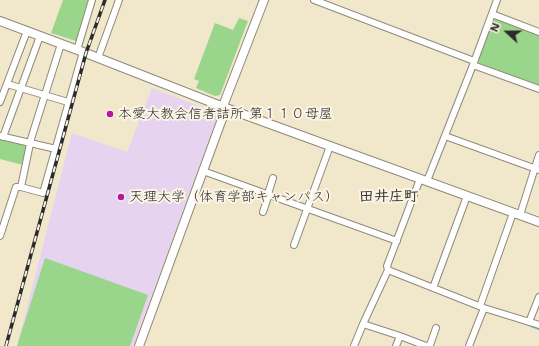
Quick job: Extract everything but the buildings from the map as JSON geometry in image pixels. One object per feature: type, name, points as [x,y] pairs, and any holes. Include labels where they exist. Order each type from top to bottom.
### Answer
[{"type":"street","points":[[0,233],[16,187],[43,193],[68,102],[92,0]]},
{"type":"street","points":[[98,58],[119,0]]},
{"type":"street","points":[[139,346],[203,171],[224,107],[264,0]]},
{"type":"street","points":[[314,0],[539,89]]},
{"type":"street","points":[[354,346],[388,270],[387,266],[423,180],[445,136],[497,0]]},
{"type":"street","points":[[492,14],[539,32]]},
{"type":"street","points":[[0,21],[224,107],[539,222]]},
{"type":"street","points":[[0,102],[27,31]]},
{"type":"street","points":[[40,36],[1,136],[56,149]]},
{"type":"street","points":[[21,187],[30,143],[61,44]]},
{"type":"street","points":[[7,84],[68,102]]},
{"type":"street","points":[[445,136],[537,169]]},
{"type":"street","points":[[294,245],[330,146]]},
{"type":"street","points":[[470,346],[482,307],[517,214],[537,169],[539,155]]},
{"type":"street","points":[[203,171],[397,241]]},
{"type":"street","points":[[263,212],[274,178]]},
{"type":"street","points":[[433,288],[466,196]]},
{"type":"street","points":[[388,270],[482,307],[539,325]]},
{"type":"street","points":[[529,322],[539,297]]},
{"type":"street","points":[[364,324],[426,346],[430,345],[436,328]]},
{"type":"street","points":[[396,346],[400,336]]},
{"type":"shaded area","name":"天理大学（体育学部キャンパス）","points":[[152,88],[214,112],[217,117],[133,346],[17,346],[72,133],[127,152]]},
{"type":"green space","points":[[63,0],[88,0],[76,41],[51,33]]},
{"type":"green space","points":[[239,18],[248,21],[220,95],[215,96],[196,88],[199,81],[194,79],[215,23],[233,30]]},
{"type":"green space","points":[[496,19],[539,35],[539,86],[479,63],[478,61],[493,20]]},
{"type":"green space","points":[[0,139],[28,145],[23,165],[0,159]]},
{"type":"green space","points":[[45,258],[148,295],[130,346],[17,346]]},
{"type":"waterway","points":[[531,326],[539,329]]},
{"type":"railway","points":[[6,346],[86,53],[105,0]]},
{"type":"place","name":"本愛大教会信者詰所 第１１０母屋","points":[[110,114]]},
{"type":"place","name":"天理大学（体育学部キャンパス）","points":[[121,197]]},
{"type":"district","name":"田井庄町","points":[[389,197]]}]
